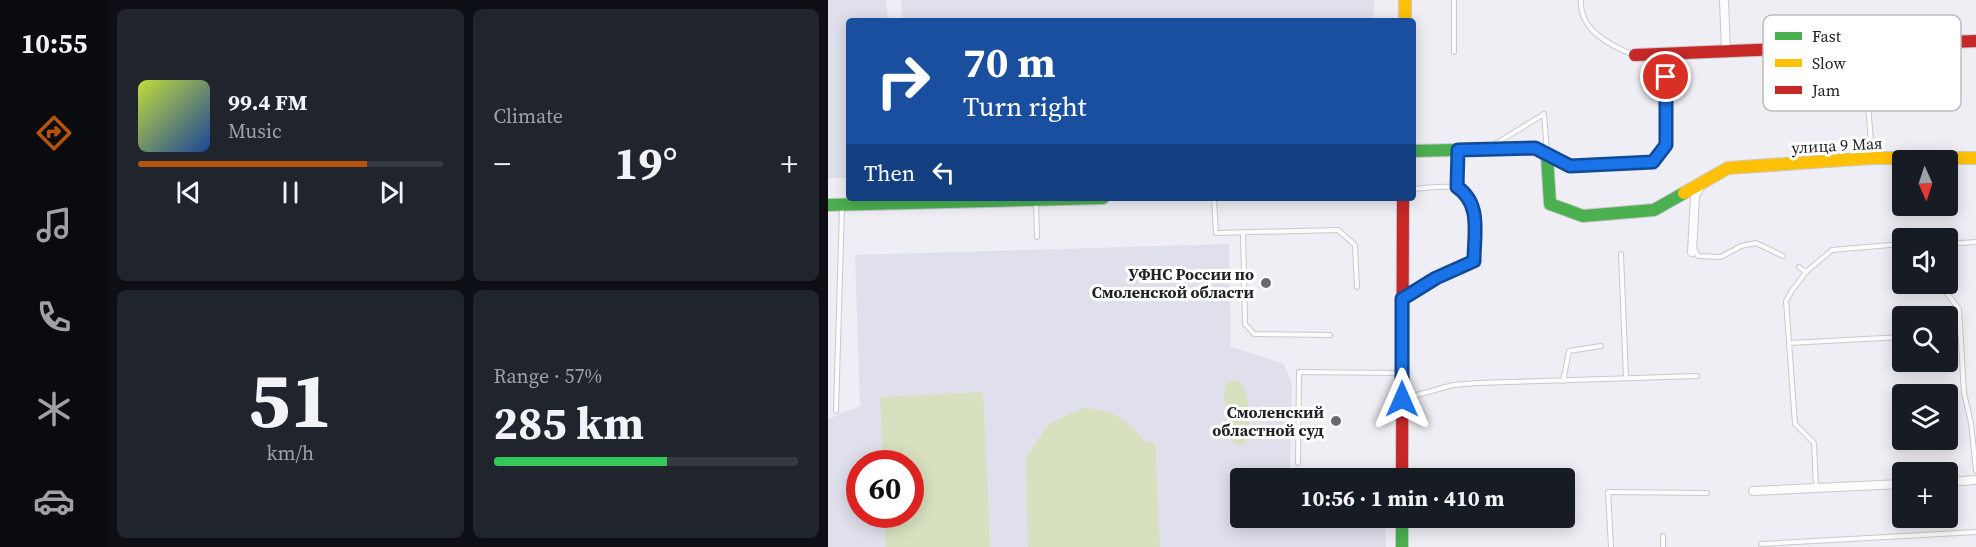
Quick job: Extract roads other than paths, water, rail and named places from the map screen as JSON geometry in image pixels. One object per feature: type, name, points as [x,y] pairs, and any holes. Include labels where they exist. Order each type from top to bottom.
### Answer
[{"type":"street","points":[[1404,18],[1405,0]]},
{"type":"street","points":[[1724,0],[1726,51]]},
{"type":"street","points":[[1961,42],[1976,41]]},
{"type":"street","points":[[1635,55],[1763,50]]},
{"type":"street","points":[[1416,151],[1535,148],[1547,156]]},
{"type":"street","name":"улица 9 Мая","points":[[1547,156],[1550,204],[1583,216],[1654,210],[1728,168],[1872,158],[1976,158]]},
{"type":"street","points":[[1692,248],[1695,196],[1703,181]]},
{"type":"street","points":[[828,205],[988,201]]},
{"type":"street","points":[[1402,468],[1403,201]]},
{"type":"street","points":[[1958,481],[1976,480]]},
{"type":"street","points":[[1753,490],[1892,484]]},
{"type":"street","points":[[1402,528],[1402,547]]},
{"type":"lane","points":[[1454,0],[1454,52]]},
{"type":"lane","points":[[1575,0],[1581,2],[1590,28],[1614,48],[1635,55]]},
{"type":"lane","points":[[1486,149],[1544,114],[1547,156],[1570,166],[1653,162],[1666,145],[1666,54]]},
{"type":"lane","points":[[1869,111],[1872,158]]},
{"type":"lane","points":[[1457,187],[1458,150]]},
{"type":"lane","points":[[1402,299],[1436,278],[1474,261],[1474,206],[1466,193],[1457,187],[1416,189]]},
{"type":"lane","points":[[1036,201],[1036,237]]},
{"type":"lane","points":[[1215,201],[1216,232],[1338,230],[1355,245],[1357,287]]},
{"type":"lane","points":[[836,411],[842,204]]},
{"type":"lane","points":[[1243,232],[1245,324],[1254,334],[1330,335]]},
{"type":"lane","points":[[1958,243],[1976,242]]},
{"type":"lane","points":[[1692,248],[1698,256],[1721,256],[1741,246],[1756,243],[1783,256]]},
{"type":"lane","points":[[1816,488],[1814,443],[1795,424],[1786,301],[1806,272],[1832,250],[1892,245]]},
{"type":"lane","points":[[1621,254],[1626,378]]},
{"type":"lane","points":[[1799,267],[1806,272]]},
{"type":"lane","points":[[1948,294],[1959,309],[1964,393],[1971,423],[1976,471]]},
{"type":"lane","points":[[1789,343],[1892,338]]},
{"type":"lane","points":[[1563,381],[1569,351],[1601,346]]},
{"type":"lane","points":[[1298,463],[1299,372],[1402,373]]},
{"type":"lane","points":[[1402,399],[1469,384],[1697,376]]},
{"type":"lane","points":[[1611,547],[1608,492],[1707,493]]},
{"type":"lane","points":[[1761,544],[1976,532]]},
{"type":"lane","points":[[1663,536],[1663,547]]},
{"type":"place","name":"УФНС России по Смоленской области","points":[[1266,283]]},
{"type":"place","name":"Смоленский областной суд","points":[[1336,421]]}]
